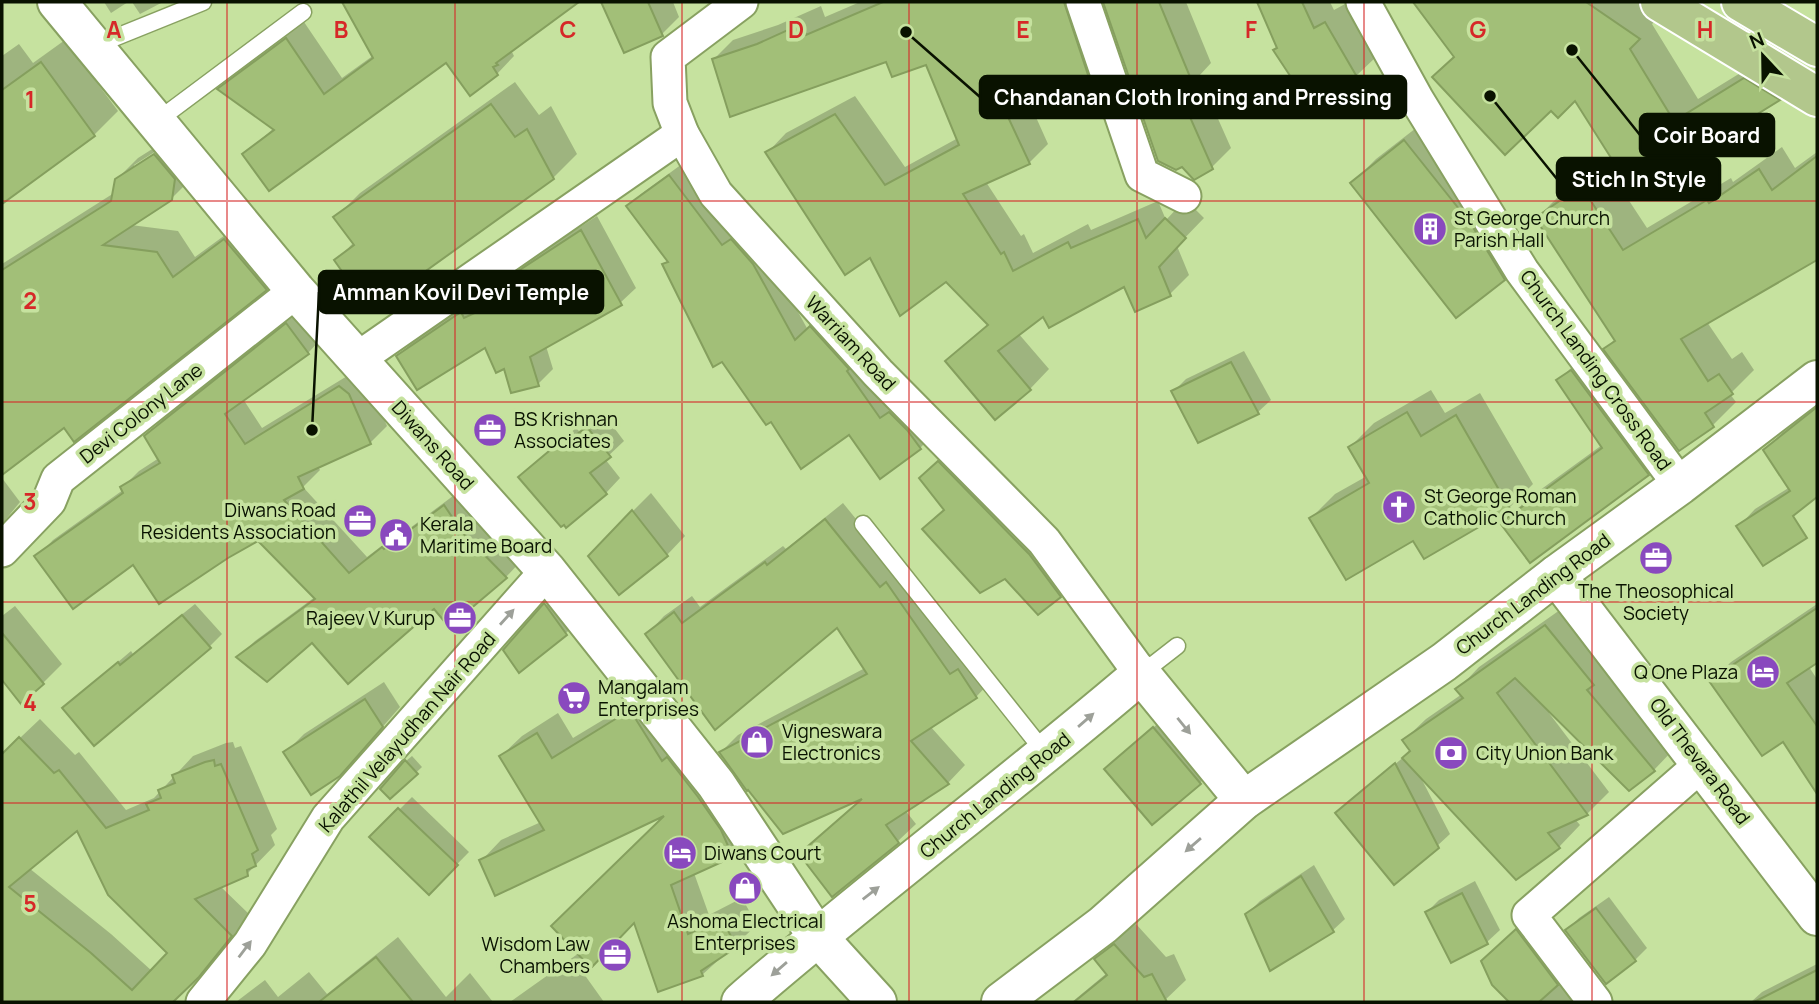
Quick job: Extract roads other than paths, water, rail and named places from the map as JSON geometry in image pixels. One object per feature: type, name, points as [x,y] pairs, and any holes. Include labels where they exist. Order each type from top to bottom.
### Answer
[{"type":"main road","points":[[1660,2],[1817,97]]},
{"type":"main road","points":[[1741,2],[1817,47]]},
{"type":"street","name":"Diwans Road","points":[[57,2],[296,291],[547,571],[716,784],[817,936]]},
{"type":"street","name":"Warriam Road","points":[[741,2],[668,57],[670,103],[682,134],[716,194],[878,373],[1044,541],[1141,674]]},
{"type":"street","points":[[1083,2],[1142,175],[1184,196]]},
{"type":"street","name":"Church Landing Cross Road","points":[[1363,2],[1417,100],[1522,271],[1680,485]]},
{"type":"street","points":[[356,360],[682,134]]},
{"type":"street","name":"Devi Colony Lane","points":[[2,550],[49,501],[58,479],[296,291]]},
{"type":"street","name":"Church Landing Road","points":[[1001,1002],[1102,925],[1244,800],[1444,662],[1817,380]]},
{"type":"street","name":"Kalathil Velayudhan Nair Road","points":[[203,1002],[250,944],[328,818],[547,571]]},
{"type":"street","name":"Old Thevara Road","points":[[1556,575],[1703,763],[1817,916]]},
{"type":"street","points":[[1141,674],[1244,800]]},
{"type":"street","name":"Church Landing Road","points":[[741,1002],[817,936],[1046,754],[1141,674]]},
{"type":"street","points":[[1595,1002],[1529,915],[1703,763]]},
{"type":"street","points":[[817,936],[877,1002]]},
{"type":"lane","points":[[94,46],[203,2]]},
{"type":"lane","points":[[157,121],[303,12]]},
{"type":"lane","points":[[863,524],[1046,754]]},
{"type":"lane","points":[[1141,674],[1177,646]]},
{"type":"place","name":"Chandanan Cloth Ironing and Prressing","points":[[906,32]]},
{"type":"place","name":"Coir Board","points":[[1572,50]]},
{"type":"place","name":"Stich In Style","points":[[1490,96]]},
{"type":"place","name":"St George Church Parish Hall","points":[[1430,229]]},
{"type":"place","name":"Amman Kovil Devi Temple","points":[[312,430]]},
{"type":"place","name":"BS Krishnan Associates","points":[[490,430]]},
{"type":"place","name":"St George Roman Catholic Church","points":[[1399,507]]},
{"type":"place","name":"Diwans Road Residents Association","points":[[360,521]]},
{"type":"place","name":"Kerala Maritime Board","points":[[396,535]]},
{"type":"place","name":"The Theosophical Society","points":[[1656,558]]},
{"type":"place","name":"Rajeev V Kurup","points":[[460,618]]},
{"type":"place","name":"Q One Plaza","points":[[1763,672]]},
{"type":"place","name":"Mangalam Enterprises","points":[[574,698]]},
{"type":"place","name":"Vigneswara Electronics","points":[[757,742]]},
{"type":"place","name":"City Union Bank","points":[[1451,753]]},
{"type":"place","name":"Diwans Court","points":[[680,853]]},
{"type":"place","name":"Ashoma Electrical Enterprises","points":[[745,888]]},
{"type":"place","name":"Wisdom Law Chambers","points":[[615,955]]}]
